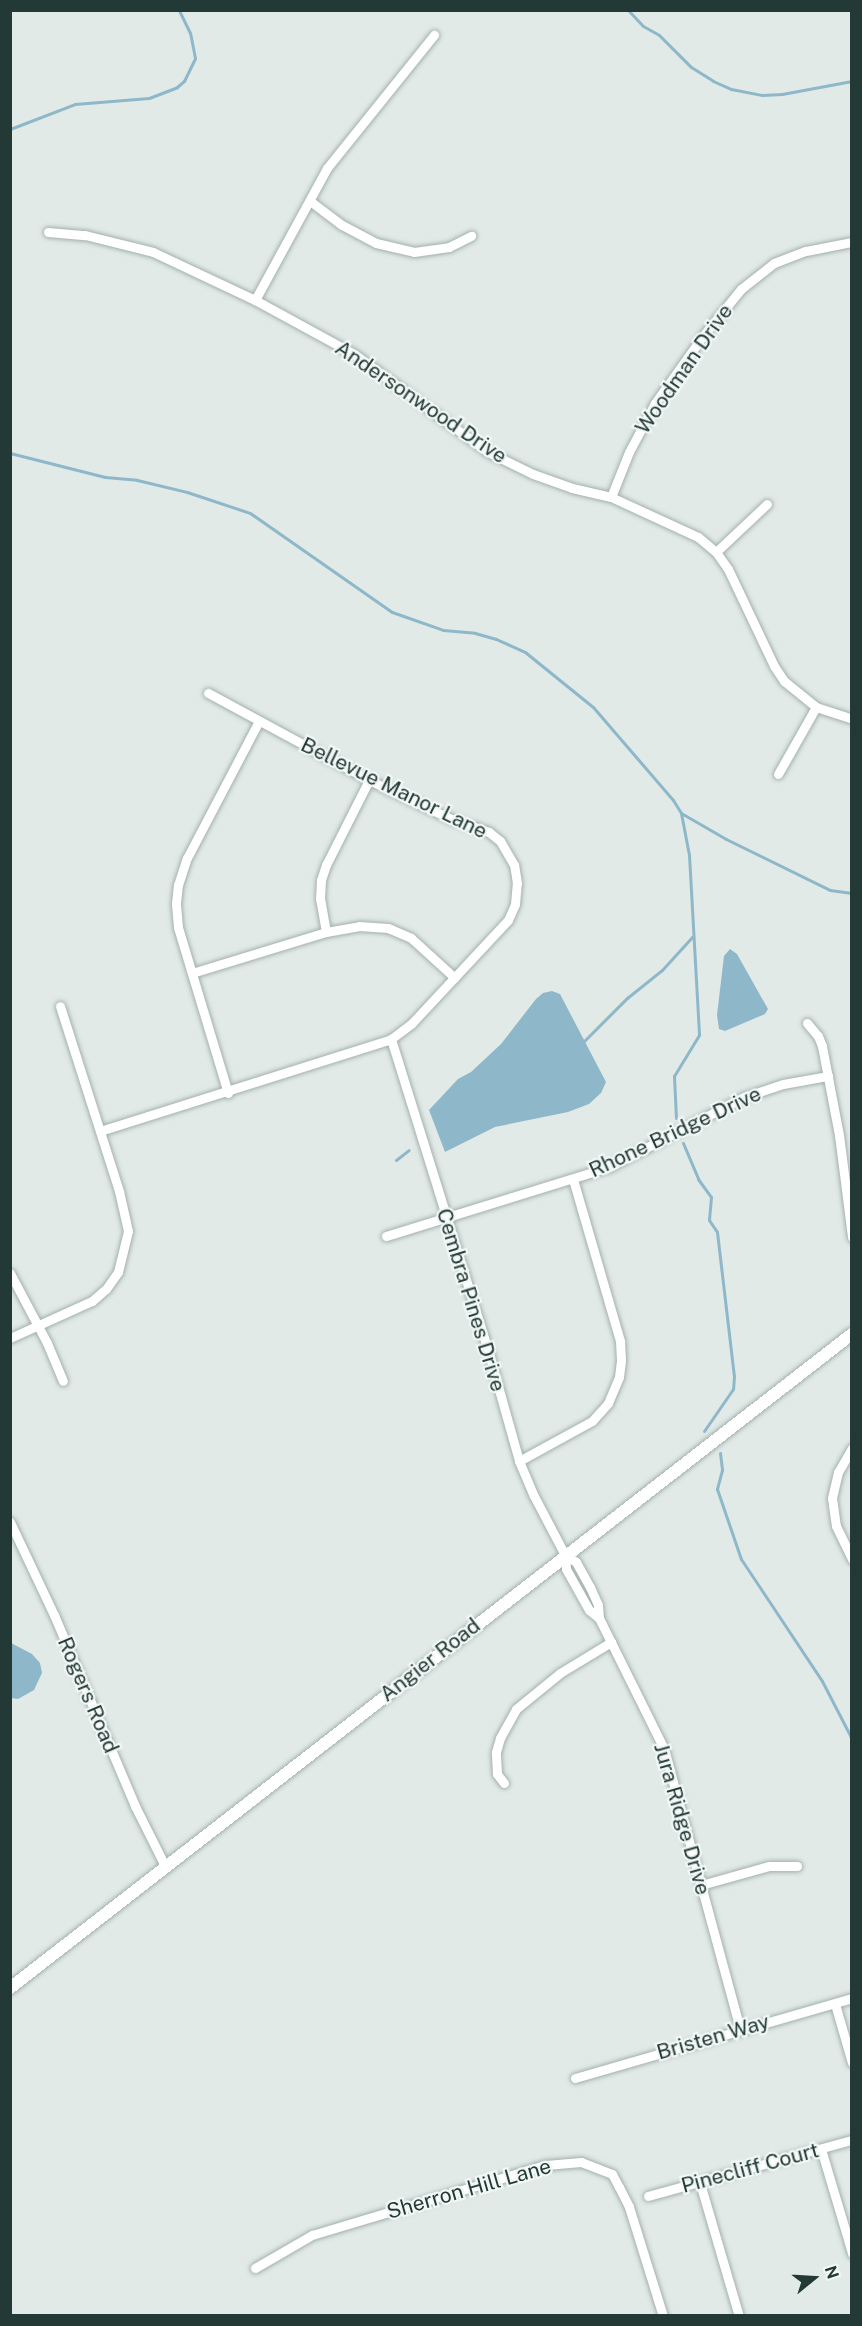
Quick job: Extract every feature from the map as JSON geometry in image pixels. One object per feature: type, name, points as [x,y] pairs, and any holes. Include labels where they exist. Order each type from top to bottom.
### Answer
[{"type":"street","points":[[255,300],[327,168],[434,35]]},
{"type":"street","points":[[310,201],[342,225],[376,243],[414,252],[449,247],[471,236]]},
{"type":"street","name":"Andersonwood Drive","points":[[48,232],[85,235],[153,252],[255,300],[354,354],[488,453],[532,474],[572,488],[611,497],[689,533],[716,552],[728,569],[774,666],[784,681],[816,707],[852,718]]},
{"type":"street","name":"Woodman Drive","points":[[611,497],[629,452],[655,403],[702,337],[741,289],[774,263],[806,251],[852,242]]},
{"type":"street","points":[[716,552],[767,504]]},
{"type":"street","name":"Bellevue Manor Lane","points":[[100,1131],[228,1093],[391,1039],[412,1023],[508,920],[517,883],[511,858],[500,841],[489,832],[451,819],[369,780],[208,693]]},
{"type":"street","points":[[778,774],[816,707]]},
{"type":"street","points":[[228,1093],[178,927],[178,885],[187,858],[259,721]]},
{"type":"street","points":[[326,932],[320,899],[321,880],[326,865],[369,780]]},
{"type":"street","points":[[192,973],[326,932],[359,926],[388,928],[411,938],[455,978]]},
{"type":"street","points":[[10,1338],[92,1301],[118,1272],[124,1255],[128,1231],[126,1217],[60,1006]]},
{"type":"street","points":[[807,1023],[820,1041],[828,1076],[842,1149],[852,1237]]},
{"type":"street","name":"Cembra Pines Drive","points":[[391,1039],[519,1461],[565,1556]]},
{"type":"street","name":"Rhone Bridge Drive","points":[[386,1236],[573,1179],[629,1158],[753,1094],[792,1082],[828,1076]]},
{"type":"street","points":[[519,1461],[592,1421],[612,1395],[620,1369],[621,1350],[618,1333],[573,1179]]},
{"type":"street","points":[[10,1273],[63,1381]]},
{"type":"street","name":"Angier Road","points":[[10,1988],[852,1334]]},
{"type":"street","points":[[852,1448],[838,1472],[832,1498],[836,1526],[852,1558]]},
{"type":"street","name":"Rogers Road","points":[[10,1522],[54,1615],[135,1806],[166,1868]]},
{"type":"street","name":"Jura Ridge Drive","points":[[565,1556],[566,1569],[578,1593],[589,1610],[599,1618],[664,1749],[740,2029]]},
{"type":"street","points":[[504,1783],[497,1774],[496,1752],[500,1738],[516,1709],[560,1673],[610,1642]]},
{"type":"street","points":[[702,1885],[769,1866],[797,1866]]},
{"type":"street","name":"Bristen Way","points":[[575,2078],[852,1998]]},
{"type":"street","points":[[835,2004],[852,2063]]},
{"type":"street","name":"Pinecliff Court","points":[[648,2196],[852,2140]]},
{"type":"street","points":[[821,2149],[852,2253]]},
{"type":"street","name":"Sherron Hill Lane","points":[[255,2268],[312,2235],[546,2165],[581,2162],[612,2174],[619,2187],[629,2207],[663,2316]]},
{"type":"street","points":[[700,2182],[740,2316]]},
{"type":"water","points":[[730,949],[737,954],[768,1009],[765,1014],[725,1031],[719,1029],[717,1015],[724,956]]},
{"type":"water","points":[[552,991],[560,994],[606,1082],[601,1093],[589,1104],[568,1112],[495,1127],[445,1152],[429,1110],[458,1079],[471,1072],[501,1044],[536,999],[543,993]]},
{"type":"water","points":[[11,1643],[32,1654],[40,1663],[42,1673],[34,1690],[18,1699],[11,1698]]},
{"type":"waterway","points":[[10,129],[75,104],[149,98],[177,87],[184,81],[195,58],[190,33],[179,10]]},
{"type":"waterway","points":[[628,10],[643,26],[659,35],[691,67],[731,89],[762,95],[782,94],[852,81]]},
{"type":"waterway","points":[[10,453],[105,477],[137,480],[187,492],[250,513],[392,612],[443,630],[475,633],[496,639],[525,652],[593,707],[673,800],[681,813],[689,855],[699,1035],[674,1076],[676,1118]]},
{"type":"waterway","points":[[681,813],[726,839],[830,890],[852,893]]},
{"type":"waterway","points":[[584,1041],[627,998],[662,970],[692,937]]},
{"type":"waterway","points":[[683,1143],[698,1179],[711,1197],[709,1220],[717,1232],[734,1376],[733,1389],[704,1431]]},
{"type":"waterway","points":[[396,1160],[409,1150]]},
{"type":"waterway","points":[[720,1453],[722,1470],[717,1489],[741,1559],[822,1681],[852,1739]]}]
